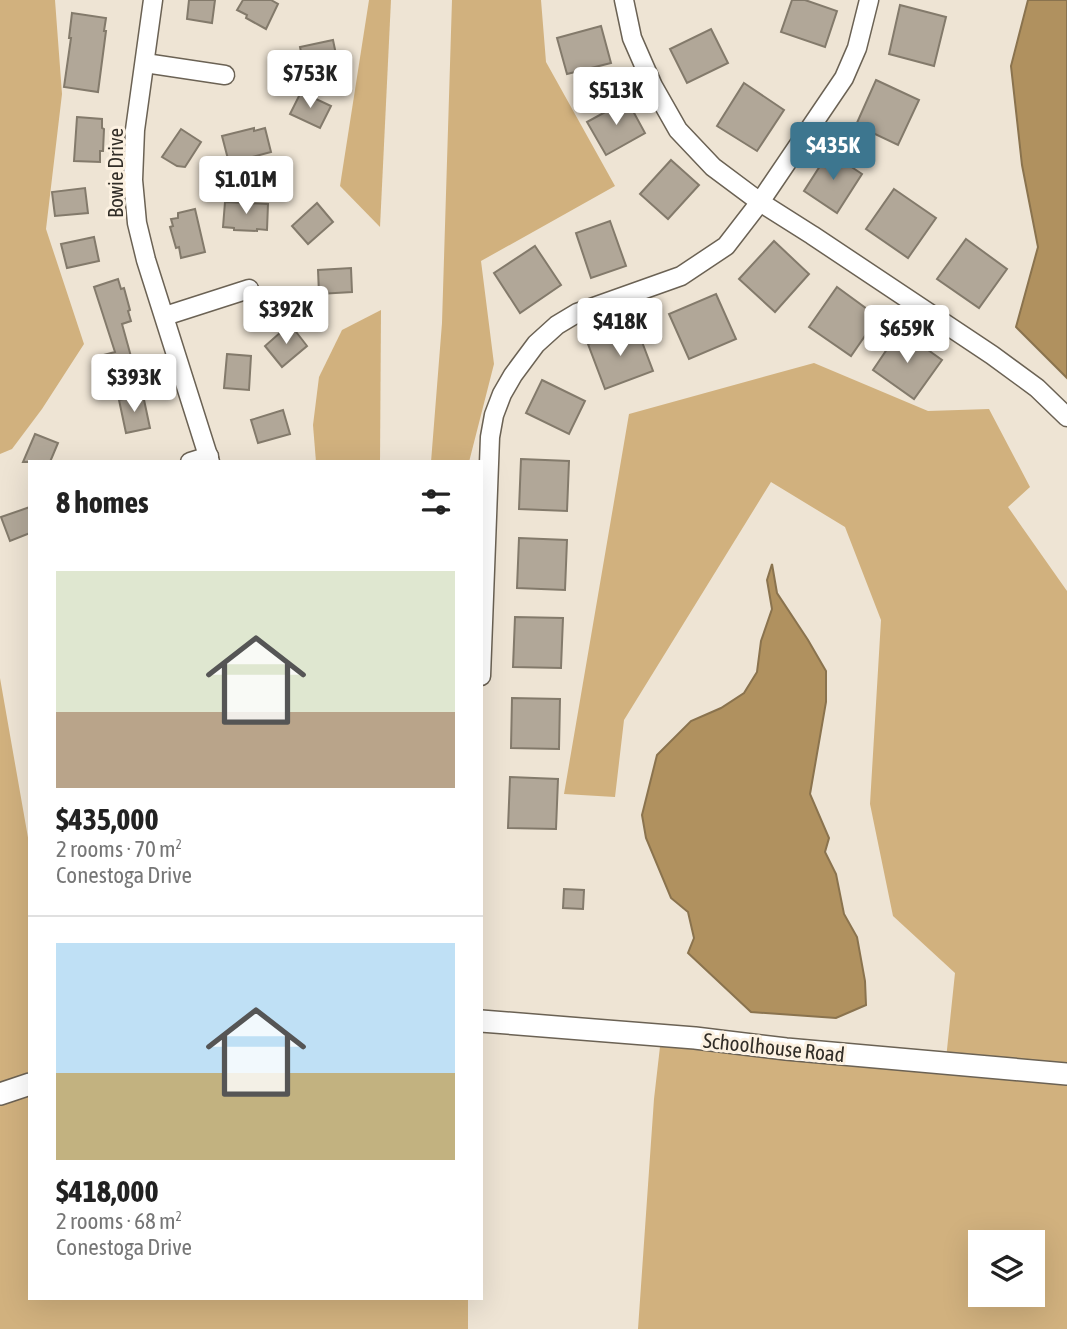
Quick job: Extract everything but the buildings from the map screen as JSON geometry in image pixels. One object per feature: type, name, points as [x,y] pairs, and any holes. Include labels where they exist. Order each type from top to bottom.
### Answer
[{"type":"street","name":"Bowie Drive","points":[[153,0],[135,130],[133,180],[137,223],[146,260],[209,459]]},
{"type":"street","points":[[624,0],[632,38],[653,86],[678,130],[713,167],[760,202],[992,355],[1037,388],[1067,417]]},
{"type":"street","points":[[483,616],[489,437],[502,394],[513,375],[536,344],[557,325],[577,313],[681,275],[726,246],[760,202],[844,78],[857,48],[869,0]]},
{"type":"street","points":[[145,63],[225,75]]},
{"type":"street","points":[[165,316],[249,289]]},
{"type":"street","name":"Schoolhouse Road","points":[[483,1021],[695,1038],[786,1049],[1067,1074]]},
{"type":"street","points":[[0,1094],[28,1085]]},
{"type":"shaded area","points":[[0,0],[55,0],[62,94],[46,229],[84,344],[42,409],[12,449],[0,454]]},
{"type":"shaded area","points":[[369,0],[391,0],[380,227],[340,186]]},
{"type":"shaded area","points":[[452,0],[541,0],[546,62],[615,186],[481,261],[494,364],[470,460],[431,460],[442,323]]},
{"type":"shaded area","points":[[1028,0],[1067,0],[1067,378],[1016,327],[1038,247],[1022,165],[1011,66]]},
{"type":"shaded area","points":[[381,310],[380,460],[316,460],[313,425],[319,377],[342,330]]},
{"type":"shaded area","points":[[814,363],[928,411],[989,409],[1030,487],[1008,507],[1067,591],[1067,1329],[638,1329],[654,1099],[661,1038],[946,1059],[955,973],[893,916],[870,804],[881,620],[845,527],[771,482],[624,720],[615,797],[564,794],[629,414]]},
{"type":"shaded area","points":[[772,564],[777,593],[826,671],[826,702],[810,794],[829,838],[825,852],[836,874],[844,914],[857,937],[865,981],[866,1005],[836,1018],[751,1012],[688,953],[694,938],[688,912],[671,898],[646,838],[642,815],[657,755],[691,721],[721,708],[744,693],[757,672],[761,641],[772,609],[767,580]]},
{"type":"shaded area","points":[[0,678],[28,838],[28,1300],[468,1300],[468,1329],[0,1329]]}]
